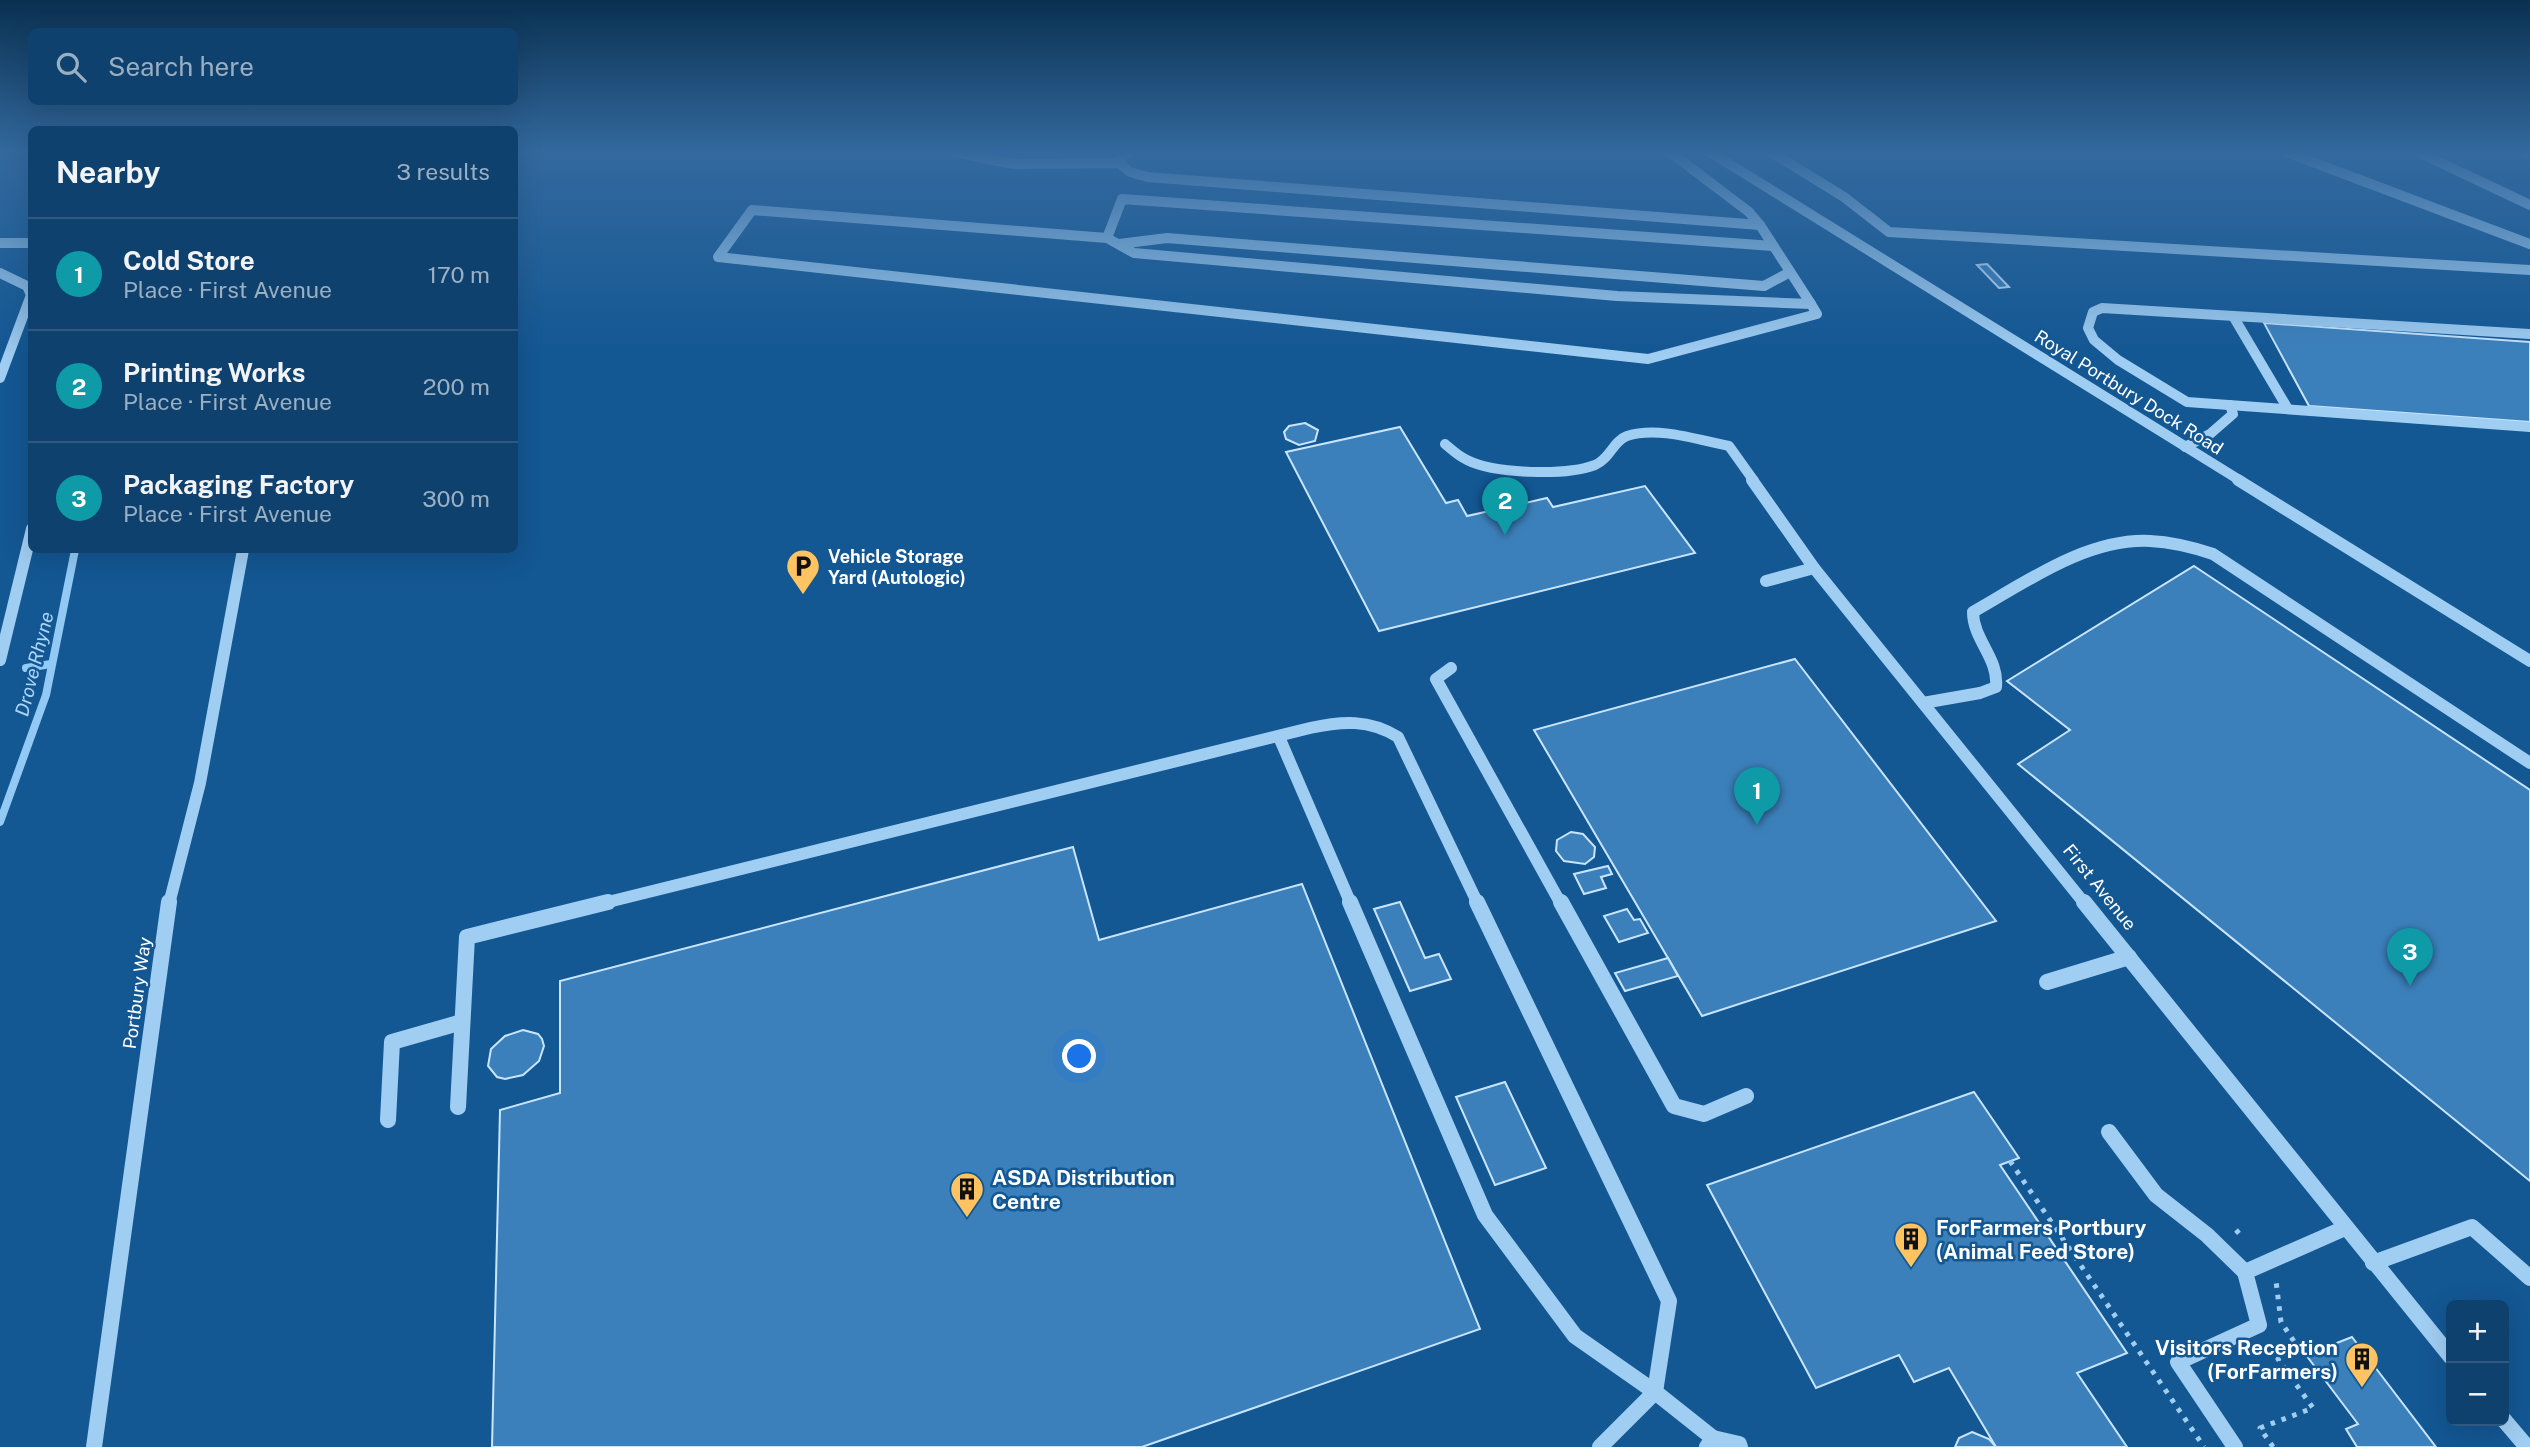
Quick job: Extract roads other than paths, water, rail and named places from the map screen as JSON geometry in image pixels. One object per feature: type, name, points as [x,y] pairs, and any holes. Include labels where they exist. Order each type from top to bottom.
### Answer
[{"type":"street","points":[[745,220],[718,257],[1648,359],[1817,314],[1755,220]]},
{"type":"street","points":[[873,220],[1107,238],[1134,253],[1617,296],[1811,304]]},
{"type":"street","points":[[1107,238],[1114,220]]},
{"type":"street","points":[[1406,220],[1773,246]]},
{"type":"street","points":[[1690,220],[1760,225]]},
{"type":"street","name":"Royal Portbury Dock Road","points":[[1819,220],[2530,661]]},
{"type":"street","points":[[1873,220],[1889,232],[2530,270]]},
{"type":"street","points":[[2465,220],[2530,244]]},
{"type":"street","points":[[1119,244],[1167,238],[1764,286],[1790,272]]},
{"type":"street","points":[[0,243],[28,243]]},
{"type":"street","points":[[0,273],[28,288]]},
{"type":"street","points":[[0,378],[28,305]]},
{"type":"street","points":[[2185,447],[2210,434],[2233,414],[2230,405],[2530,427]]},
{"type":"street","name":"First Avenue","points":[[1445,444],[1459,457],[1471,462],[1498,469],[1526,470],[1594,466],[1605,460],[1615,443],[1624,437],[1635,435],[1660,435],[1729,446],[1814,568],[2446,1351]]},
{"type":"street","points":[[1923,703],[1980,693],[1996,687],[1998,680],[1995,666],[1973,625],[1973,612],[2080,553],[2139,540],[2165,540],[2192,545],[2213,554],[2530,763]]},
{"type":"street","points":[[0,660],[28,544]]},
{"type":"street","name":"Portbury Way","points":[[94,1447],[169,904],[200,783],[242,553]]},
{"type":"street","points":[[1766,581],[1814,568]]},
{"type":"street","points":[[1451,668],[1436,679],[1674,1106],[1704,1114],[1746,1096]]},
{"type":"street","points":[[458,1107],[467,937],[1332,722],[1360,721],[1384,726],[1398,737],[1670,1301],[1655,1392],[1600,1447]]},
{"type":"street","points":[[1279,737],[1485,1215],[1575,1336],[1655,1392],[1710,1443]]},
{"type":"street","points":[[2047,982],[2129,957]]},
{"type":"street","points":[[388,1120],[391,1042],[462,1022]]},
{"type":"street","points":[[2109,1132],[2156,1195],[2207,1235],[2245,1272],[2259,1325],[2178,1362],[2235,1447]]},
{"type":"street","points":[[2245,1272],[2264,1266],[2345,1228]]},
{"type":"street","points":[[2509,1426],[2527,1447]]},
{"type":"lane","points":[[2230,405],[2188,402],[2165,392],[2100,347],[2090,335],[2088,326],[2093,312],[2102,309],[2530,334]]},
{"type":"lane","points":[[2233,316],[2288,409]]},
{"type":"lane","points":[[2373,1263],[2472,1227],[2530,1278]]},
{"type":"lane","points":[[1710,1443],[1739,1444],[1740,1447]]},
{"type":"waterway","name":"Drove Rhyne","points":[[0,822],[46,695],[74,553]]},
{"type":"waterway","points":[[26,668],[51,664]]},
{"type":"place","name":"Printing Works","points":[[1505,535]]},
{"type":"place","name":"Vehicle Storage Yard (Autologic)","points":[[803,596]]},
{"type":"place","name":"Cold Store","points":[[1757,825]]},
{"type":"place","name":"Packaging Factory","points":[[2410,986]]},
{"type":"place","name":"ASDA Distribution Centre","points":[[967,1219]]},
{"type":"place","name":"ForFarmers Portbury (Animal Feed Store)","points":[[1911,1269]]},
{"type":"place","name":"Visitors Reception (ForFarmers)","points":[[2362,1389]]}]
